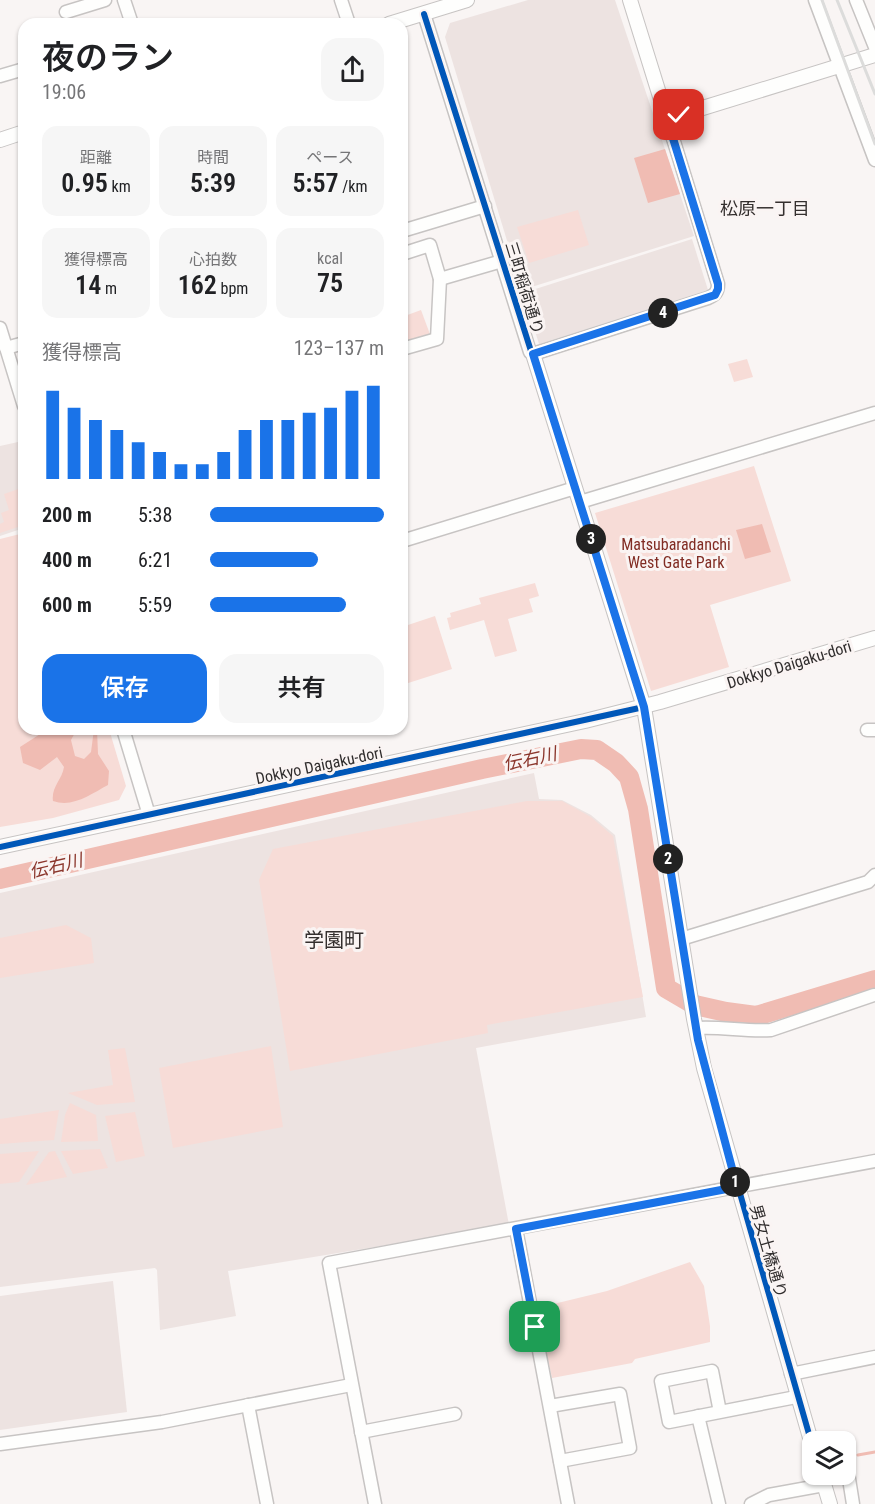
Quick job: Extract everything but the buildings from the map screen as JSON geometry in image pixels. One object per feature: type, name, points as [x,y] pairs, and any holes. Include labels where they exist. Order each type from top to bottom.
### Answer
[{"type":"street","points":[[66,12],[105,0]]},
{"type":"street","points":[[124,0],[130,18]]},
{"type":"street","points":[[342,0],[347,18]]},
{"type":"street","points":[[408,19],[467,0]]},
{"type":"street","points":[[533,354],[708,298],[715,295],[718,289],[630,0]]},
{"type":"street","points":[[815,0],[875,160]]},
{"type":"street","points":[[856,0],[875,47]]},
{"type":"street","name":"三町稲荷通り","points":[[424,14],[644,707]]},
{"type":"street","points":[[667,119],[875,55]]},
{"type":"street","points":[[0,76],[18,71]]},
{"type":"street","points":[[0,140],[18,134]]},
{"type":"street","points":[[408,229],[485,206]]},
{"type":"street","points":[[408,252],[430,245],[440,279],[437,339],[408,347]]},
{"type":"street","points":[[440,279],[502,261]]},
{"type":"street","points":[[0,328],[18,387]]},
{"type":"street","points":[[6,348],[18,345]]},
{"type":"street","points":[[580,502],[875,413]]},
{"type":"street","points":[[408,539],[575,488]]},
{"type":"street","name":"Dokkyo Daigaku-dori","points":[[0,847],[644,707],[875,638]]},
{"type":"street","name":"男女土橋通り","points":[[644,707],[704,1068],[808,1431]]},
{"type":"street","points":[[125,735],[149,815]]},
{"type":"street","points":[[681,939],[868,882],[875,875]]},
{"type":"street","points":[[695,1024],[757,1031],[771,1030],[874,995]]},
{"type":"street","points":[[375,1504],[330,1263],[875,1161]]},
{"type":"street","points":[[516,1229],[568,1504]]},
{"type":"street","points":[[791,1374],[875,1357]]},
{"type":"street","points":[[720,1412],[712,1371],[661,1381],[669,1422],[720,1412],[797,1396]]},
{"type":"street","points":[[0,1444],[162,1422],[351,1385]]},
{"type":"street","points":[[550,1406],[620,1394],[630,1448],[560,1461]]},
{"type":"street","points":[[248,1405],[267,1504]]},
{"type":"street","points":[[361,1432],[454,1414]]},
{"type":"street","points":[[698,1416],[719,1504]]},
{"type":"street","points":[[751,1504],[769,1495],[805,1485]]},
{"type":"street","points":[[824,1485],[830,1504]]},
{"type":"street","points":[[851,1485],[854,1504]]},
{"type":"shaded area","points":[[528,0],[615,0],[694,236],[522,290],[445,37],[450,23]]},
{"type":"shaded area","points":[[665,149],[680,194],[648,203],[634,158]]},
{"type":"shaded area","points":[[692,239],[708,290],[539,344],[523,293]]},
{"type":"shaded area","points":[[18,442],[18,530],[0,536],[0,446]]},
{"type":"shaded area","points":[[762,524],[771,552],[745,559],[736,530]]},
{"type":"shaded area","points":[[39,735],[74,735],[71,740],[75,756],[84,759],[91,752],[93,735],[97,735],[98,754],[109,771],[108,785],[75,801],[60,803],[53,801],[54,792],[64,767],[57,757],[40,770],[23,763],[20,747]]},
{"type":"shaded area","points":[[534,773],[539,799],[562,800],[591,815],[615,835],[646,1017],[476,1048],[509,1225],[228,1271],[236,1316],[160,1330],[157,1270],[155,1268],[0,1287],[0,893]]},
{"type":"shaded area","points":[[113,1281],[127,1412],[0,1430],[0,1296]]},
{"type":"green space","points":[[578,210],[589,245],[529,263],[517,227]]},
{"type":"green space","points":[[421,310],[431,337],[408,343],[408,315]]},
{"type":"green space","points":[[747,359],[753,377],[734,382],[728,364]]},
{"type":"green space","name":"Matsubaradanchi West Gate Park","points":[[754,466],[791,581],[710,605],[729,667],[651,691],[595,513]]},
{"type":"green space","points":[[18,489],[18,527],[0,533],[0,524],[4,522],[1,513],[9,510],[4,494]]},
{"type":"green space","points":[[18,534],[18,735],[111,735],[126,786],[119,800],[53,818],[0,827],[0,539]]},
{"type":"green space","points":[[535,583],[539,596],[529,599],[533,612],[508,619],[517,651],[495,657],[484,620],[450,630],[447,618],[451,617],[450,613],[481,604],[479,598]]},
{"type":"green space","points":[[435,616],[452,669],[408,683],[408,625]]},
{"type":"green space","points":[[527,801],[562,801],[591,817],[613,836],[643,997],[487,1025],[488,1033],[290,1071],[259,880],[273,849]]},
{"type":"green space","points":[[66,925],[91,938],[94,963],[0,978],[0,938]]},
{"type":"green space","points":[[271,1046],[283,1127],[173,1148],[159,1068]]},
{"type":"green space","points":[[125,1048],[135,1102],[97,1105],[68,1093],[113,1085],[108,1050]]},
{"type":"green space","points":[[70,1103],[96,1115],[98,1141],[61,1142],[65,1115]]},
{"type":"green space","points":[[59,1110],[54,1140],[0,1144],[0,1119]]},
{"type":"green space","points":[[135,1112],[145,1156],[116,1162],[105,1116]]},
{"type":"green space","points":[[100,1149],[108,1168],[73,1174],[61,1151]]},
{"type":"green space","points":[[39,1151],[19,1182],[0,1184],[0,1154]]},
{"type":"green space","points":[[55,1151],[67,1177],[26,1185],[49,1152]]},
{"type":"green space","points":[[690,1262],[704,1286],[710,1342],[635,1359],[632,1363],[552,1378],[537,1308],[607,1291]]},
{"type":"waterway","name":"伝右川","points":[[0,879],[482,769],[581,749],[597,750],[616,763],[629,777],[638,809],[666,988],[695,1005],[756,1016],[875,980]]},
{"type":"waterway","points":[[858,1455],[875,1452]]},
{"type":"railway","points":[[822,0],[875,144]]},
{"type":"railway","points":[[837,0],[875,94]]},
{"type":"cycle path","points":[[424,14],[644,707],[694,1019],[704,1068],[808,1431]]},
{"type":"cycle path","points":[[0,847],[644,707]]},
{"type":"district","name":"松原一丁目","points":[[765,209]]},
{"type":"district","name":"学園町","points":[[334,940]]},
{"type":"route","points":[[535,1327],[516,1229],[737,1187],[698,1040],[644,707],[533,354],[715,295],[718,284],[667,119],[679,115]]}]
